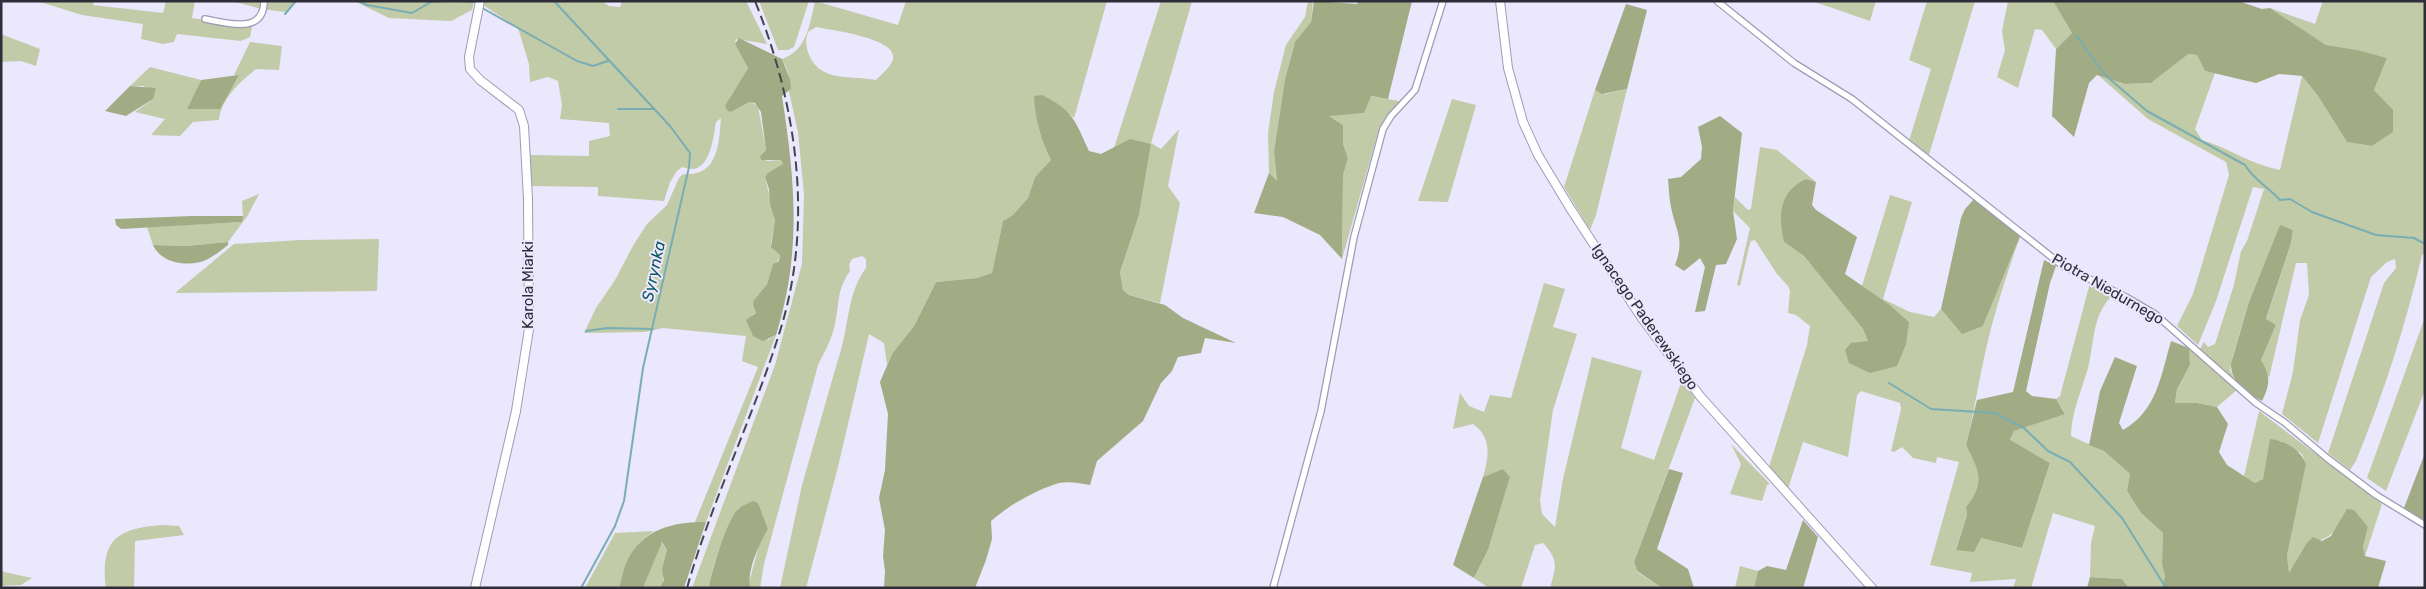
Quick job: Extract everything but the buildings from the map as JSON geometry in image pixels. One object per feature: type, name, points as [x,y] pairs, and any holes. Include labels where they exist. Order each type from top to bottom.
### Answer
[{"type":"street","points":[[205,19],[247,24],[258,20],[263,14],[264,1]]},
{"type":"street","name":"Karola Miarki","points":[[475,588],[516,411],[528,336],[529,309],[528,199],[524,126],[518,110],[471,72],[469,57],[480,1]]},
{"type":"street","points":[[1273,588],[1321,411],[1346,276],[1383,129],[1391,116],[1415,90],[1443,1]]},
{"type":"street","name":"Ignacego Paderewskiego","points":[[1500,1],[1508,68],[1523,122],[1538,155],[1570,208],[1640,317],[1694,389],[1736,439],[1872,588]]},
{"type":"street","name":"Piotra Niedurnego","points":[[1717,1],[1794,63],[1852,100],[1892,130],[2063,266],[2126,297],[2155,314],[2256,403],[2284,422],[2376,496],[2425,525]]},
{"type":"green space","points":[[37,1],[94,1],[93,5],[163,13],[166,1],[195,1],[192,18],[252,27],[250,37],[241,41],[177,34],[174,42],[163,44],[141,39],[143,24],[82,15]]},
{"type":"green space","points":[[232,1],[295,1],[286,12],[261,9]]},
{"type":"green space","points":[[354,1],[474,1],[472,10],[451,21],[389,18]]},
{"type":"green space","points":[[484,1],[602,1],[609,6],[620,7],[622,1],[746,1],[767,44],[736,39],[735,44],[748,68],[731,96],[731,112],[749,101],[758,106],[766,150],[760,156],[767,161],[781,160],[783,164],[765,177],[775,220],[771,243],[780,255],[778,261],[773,264],[767,284],[754,300],[756,313],[752,315],[768,340],[776,335],[706,522],[695,522],[758,367],[742,361],[746,336],[663,328],[645,332],[584,333],[596,308],[615,280],[634,244],[647,224],[667,205],[679,178],[683,174],[695,174],[710,164],[717,148],[721,118],[716,122],[711,149],[704,162],[700,167],[694,169],[682,167],[677,171],[670,182],[664,201],[598,196],[598,187],[531,186],[530,155],[589,156],[589,141],[610,136],[609,123],[560,119],[562,105],[558,81],[548,77],[530,82],[529,64],[518,28],[483,5]]},
{"type":"green space","points":[[759,1],[809,1],[794,47],[788,50],[778,50]]},
{"type":"green space","points":[[815,1],[898,25],[906,1],[1107,1],[1074,118],[1063,109],[1045,147],[1051,160],[1035,177],[1028,198],[1013,215],[1003,221],[992,273],[977,278],[936,282],[914,326],[892,354],[887,365],[884,343],[869,334],[838,467],[806,588],[780,588],[802,485],[841,351],[851,301],[866,268],[866,259],[862,256],[852,259],[849,265],[850,271],[840,291],[834,329],[818,365],[764,564],[760,588],[750,588],[749,583],[759,545],[768,529],[758,504],[738,508],[720,547],[713,567],[709,588],[692,588],[775,365],[802,264],[804,194],[798,132],[789,92],[790,80],[782,59],[797,50],[802,43],[809,27]],"holes":[[[816,27],[875,40],[892,52],[892,62],[876,80],[829,74],[814,64],[809,55],[806,41],[808,32]]]},
{"type":"green space","points":[[1161,1],[1192,1],[1151,143],[1161,149],[1179,129],[1168,186],[1180,203],[1160,303],[1129,295],[1123,290],[1120,272],[1139,215],[1151,144],[1114,148]]},
{"type":"green space","points":[[1308,1],[1313,1],[1311,22],[1294,45],[1285,79],[1274,151],[1277,182],[1269,173],[1268,133],[1274,92],[1286,45],[1305,17]]},
{"type":"green space","points":[[1314,1],[1357,4],[1358,1],[1412,1],[1388,99],[1371,96],[1364,113],[1329,116],[1343,125],[1343,144],[1348,158],[1343,175],[1342,259],[1320,235],[1283,217],[1254,213],[1269,173],[1277,181],[1274,151],[1285,79],[1295,42],[1311,22]]},
{"type":"green space","points":[[1812,1],[1876,1],[1870,21]]},
{"type":"green space","points":[[1927,1],[1975,1],[1929,155],[1909,141],[1931,69],[1909,60]]},
{"type":"green space","points":[[2008,1],[2053,1],[2072,33],[2056,49],[2042,30],[2035,29],[2018,88],[1997,77],[2005,50],[2002,31]]},
{"type":"green space","points":[[2053,1],[2238,1],[2262,9],[2270,8],[2326,45],[2358,50],[2387,58],[2374,90],[2393,110],[2393,132],[2372,146],[2347,142],[2318,96],[2302,76],[2279,74],[2256,83],[2205,71],[2197,55],[2188,54],[2151,83],[2125,84],[2097,75],[2089,83],[2074,137],[2052,116],[2056,49],[2072,33]]},
{"type":"green space","points":[[2323,1],[2425,1],[2425,252],[2422,255],[2385,385],[2356,461],[2350,470],[2328,453],[2384,283],[2396,268],[2395,259],[2387,262],[2371,277],[2318,443],[2282,414],[2293,372],[2300,320],[2309,295],[2307,263],[2296,263],[2269,378],[2261,360],[2276,325],[2266,320],[2291,243],[2293,230],[2280,226],[2249,302],[2230,370],[2236,382],[2200,349],[2204,342],[2208,347],[2215,344],[2234,285],[2241,251],[2247,241],[2264,189],[2253,187],[2216,301],[2198,345],[2177,326],[2193,294],[2229,175],[2226,162],[2148,119],[2098,75],[2125,84],[2151,83],[2187,54],[2197,55],[2205,71],[2215,73],[2195,129],[2202,140],[2270,168],[2280,170],[2302,76],[2318,96],[2347,142],[2372,146],[2393,132],[2393,111],[2374,90],[2387,58],[2358,50],[2326,45],[2270,8],[2315,24]]},
{"type":"green space","points":[[1626,4],[1647,10],[1627,89],[1602,94],[1595,90]]},
{"type":"green space","points":[[1,34],[40,49],[36,66],[21,61],[1,62]]},
{"type":"green space","points":[[739,38],[782,59],[790,79],[791,89],[782,96],[793,187],[793,245],[790,274],[776,335],[763,341],[753,336],[746,320],[756,313],[753,304],[754,300],[767,284],[773,264],[779,261],[780,255],[771,247],[775,220],[765,177],[783,164],[781,160],[761,160],[760,156],[766,150],[761,112],[755,103],[749,102],[731,112],[725,106],[748,68],[735,44]]},
{"type":"green space","points":[[250,42],[282,46],[279,70],[256,69],[250,74],[227,98],[219,120],[193,122],[180,136],[151,135],[165,119],[135,112],[153,99],[144,86],[130,86],[150,67],[201,80],[187,109],[238,75],[234,75]]},
{"type":"green space","points":[[239,75],[220,109],[187,109],[201,80]]},
{"type":"green space","points":[[130,86],[156,88],[153,99],[126,116],[105,111]]},
{"type":"green space","points":[[1627,89],[1596,215],[1590,230],[1564,187],[1595,90],[1605,94]]},
{"type":"green space","points":[[1042,95],[1061,106],[1067,112],[1076,124],[1089,151],[1101,154],[1130,139],[1151,144],[1139,215],[1120,272],[1123,290],[1129,295],[1165,305],[1183,318],[1236,343],[1205,338],[1201,353],[1178,357],[1172,371],[1161,383],[1143,421],[1097,461],[1090,485],[1067,482],[1050,486],[1014,504],[991,521],[992,539],[975,588],[884,588],[885,571],[883,556],[885,530],[879,498],[885,470],[888,414],[880,382],[892,354],[914,326],[936,282],[977,278],[992,273],[1003,221],[1013,215],[1028,198],[1035,177],[1051,160],[1041,137],[1037,121],[1034,96]]},
{"type":"green space","points":[[1370,96],[1399,101],[1379,129],[1342,259],[1343,175],[1348,158],[1343,144],[1343,125],[1328,115],[1364,113]]},
{"type":"green space","points":[[1452,99],[1476,105],[1448,202],[1418,201]]},
{"type":"green space","points":[[1720,116],[1742,133],[1733,211],[1737,239],[1726,264],[1716,265],[1705,311],[1695,312],[1705,267],[1700,258],[1684,271],[1675,265],[1678,256],[1679,236],[1670,204],[1668,179],[1681,177],[1701,159],[1702,147],[1698,127]]},
{"type":"green space","points":[[1760,147],[1777,150],[1816,182],[1806,179],[1784,242],[1804,256],[1863,329],[1868,341],[1849,363],[1909,322],[1890,305],[1862,286],[1890,195],[1912,202],[1883,299],[1910,312],[1934,317],[1941,309],[1953,323],[1983,326],[2021,234],[1991,330],[1966,445],[1977,469],[1979,483],[1973,498],[1966,507],[1967,515],[1956,549],[1981,538],[2022,548],[2050,463],[2010,441],[2014,431],[2065,413],[2056,399],[2060,396],[2090,283],[2139,307],[2156,320],[2151,320],[2110,298],[2104,306],[2094,332],[2088,368],[2071,427],[2071,436],[2104,451],[2130,474],[2127,491],[2141,513],[2163,533],[2162,564],[2165,576],[2162,588],[2129,588],[2122,579],[2090,577],[2091,543],[2095,526],[2053,513],[2031,588],[2013,588],[2016,579],[1970,582],[1972,573],[1930,565],[1959,462],[1937,457],[1936,463],[1913,458],[1902,447],[1894,452],[1891,451],[1901,409],[1900,403],[1861,391],[1857,395],[1848,457],[1803,442],[1788,489],[1769,467],[1807,345],[1810,326],[1796,315],[1788,313],[1790,291],[1788,286],[1777,274],[1755,240],[1751,241],[1740,286],[1737,285],[1750,228],[1733,211],[1735,197],[1748,210],[1751,209]]},
{"type":"green space","points":[[1806,179],[1816,182],[1812,205],[1816,210],[1857,237],[1845,274],[1890,305],[1909,322],[1906,344],[1897,366],[1870,373],[1849,363],[1845,350],[1851,343],[1868,341],[1863,329],[1804,256],[1784,242],[1781,223],[1783,205],[1790,191]]},
{"type":"green space","points":[[259,194],[248,215],[228,242],[186,246],[153,245],[147,227],[241,222],[243,216],[242,201]]},
{"type":"green space","points":[[1975,198],[2021,234],[1983,326],[1962,334],[1941,309],[1961,218],[1965,209]]},
{"type":"green space","points":[[243,216],[242,222],[121,229],[116,225],[115,219]]},
{"type":"green space","points":[[2280,225],[2293,230],[2291,243],[2266,319],[2276,325],[2261,360],[2268,376],[2267,390],[2262,401],[2250,395],[2240,386],[2233,376],[2231,363],[2249,302]]},
{"type":"green space","points":[[379,239],[377,291],[175,293],[234,244],[301,240]]},
{"type":"green space","points":[[228,242],[228,245],[211,257],[201,262],[185,264],[169,260],[157,251],[153,245],[186,246]]},
{"type":"green space","points":[[2044,260],[2056,266],[2050,283],[2026,391],[2032,396],[2056,399],[2065,414],[2014,431],[2010,440],[2050,463],[2022,548],[1981,538],[1974,552],[1956,550],[1967,515],[1966,507],[1978,483],[1977,469],[1966,445],[1977,400],[2013,392]]},
{"type":"green space","points":[[1544,283],[1565,289],[1553,327],[1577,334],[1553,410],[1540,500],[1542,514],[1555,527],[1563,479],[1592,357],[1642,371],[1621,448],[1654,460],[1682,380],[1695,398],[1634,562],[1637,572],[1662,588],[1550,588],[1555,564],[1552,554],[1543,543],[1535,545],[1521,588],[1489,588],[1474,578],[1488,550],[1510,477],[1503,469],[1483,477],[1487,462],[1487,448],[1483,435],[1473,424],[1453,429],[1460,393],[1469,406],[1484,412],[1490,395],[1511,398]]},
{"type":"green space","points":[[2425,317],[2425,390],[2386,491],[2367,478]]},
{"type":"green space","points":[[2171,341],[2189,348],[2190,365],[2177,390],[2175,403],[2197,403],[2217,407],[2228,424],[2219,452],[2227,465],[2255,483],[2263,479],[2270,439],[2292,447],[2300,454],[2306,464],[2287,556],[2289,573],[2306,544],[2313,537],[2322,541],[2331,536],[2347,509],[2354,510],[2368,527],[2363,547],[2365,556],[2386,561],[2378,588],[2162,588],[2165,576],[2162,564],[2163,533],[2141,513],[2127,491],[2130,474],[2104,451],[2089,445],[2100,391],[2115,357],[2137,366],[2119,423],[2123,430],[2143,413],[2156,391]]},
{"type":"green space","points":[[2189,348],[2237,390],[2217,407],[2197,403],[2175,403],[2177,391],[2190,365]]},
{"type":"green space","points":[[2259,411],[2382,504],[2365,556],[2363,547],[2368,527],[2361,520],[2343,516],[2337,528],[2329,536],[2306,544],[2289,574],[2287,556],[2306,464],[2302,454],[2281,441],[2270,446],[2263,479],[2255,483],[2244,476]]},
{"type":"green space","points":[[1731,444],[1770,484],[1767,485],[1762,501],[1730,494],[1741,464]]},
{"type":"green space","points":[[2425,453],[2425,521],[2404,508]]},
{"type":"green space","points":[[1503,469],[1510,477],[1488,550],[1474,578],[1453,565],[1483,477]]},
{"type":"green space","points":[[1669,469],[1683,473],[1657,549],[1688,569],[1694,588],[1662,588],[1637,571],[1634,562]]},
{"type":"green space","points":[[753,501],[758,503],[768,529],[752,565],[750,588],[709,588],[716,558],[730,522],[739,508]]},
{"type":"green space","points":[[1803,520],[1818,537],[1803,588],[1754,588],[1758,571],[1767,566],[1786,570]]},
{"type":"green space","points":[[706,522],[684,588],[660,588],[664,580],[662,570],[667,550],[662,542],[643,588],[619,588],[627,561],[641,541],[670,526]]},
{"type":"green space","points":[[163,525],[179,526],[184,535],[135,541],[134,588],[106,588],[106,558],[115,539],[134,529]]},
{"type":"green space","points":[[654,531],[635,549],[619,588],[585,588],[615,533]]},
{"type":"green space","points":[[661,542],[667,550],[663,583],[660,588],[643,588]]},
{"type":"green space","points":[[1740,566],[1758,571],[1754,588],[1735,588]]},
{"type":"green space","points":[[1,570],[32,578],[21,585],[1,586]]},
{"type":"green space","points":[[2090,577],[2122,579],[2129,588],[2087,588]]},
{"type":"waterway","points":[[285,14],[296,1]]},
{"type":"waterway","points":[[359,1],[367,5],[412,13],[431,2],[444,1]]},
{"type":"waterway","points":[[463,1],[473,2]]},
{"type":"waterway","name":"Syrynka","points":[[554,1],[670,126],[690,153],[689,167],[643,368],[624,501],[615,526],[581,588]]},
{"type":"waterway","points":[[484,9],[577,61],[593,66],[608,61]]},
{"type":"waterway","points":[[2076,35],[2105,75],[2147,111],[2245,165],[2280,200],[2290,199],[2312,212],[2376,235],[2414,238],[2425,244]]},
{"type":"waterway","points":[[618,109],[653,109]]},
{"type":"waterway","points":[[586,331],[608,328],[653,329]]},
{"type":"waterway","points":[[1889,383],[1931,409],[1995,413],[2024,428],[2048,451],[2070,462],[2122,518],[2166,588]]},
{"type":"railway","points":[[687,588],[708,523],[758,395],[780,331],[790,290],[796,248],[798,207],[796,164],[790,123],[770,41],[755,1]]}]
